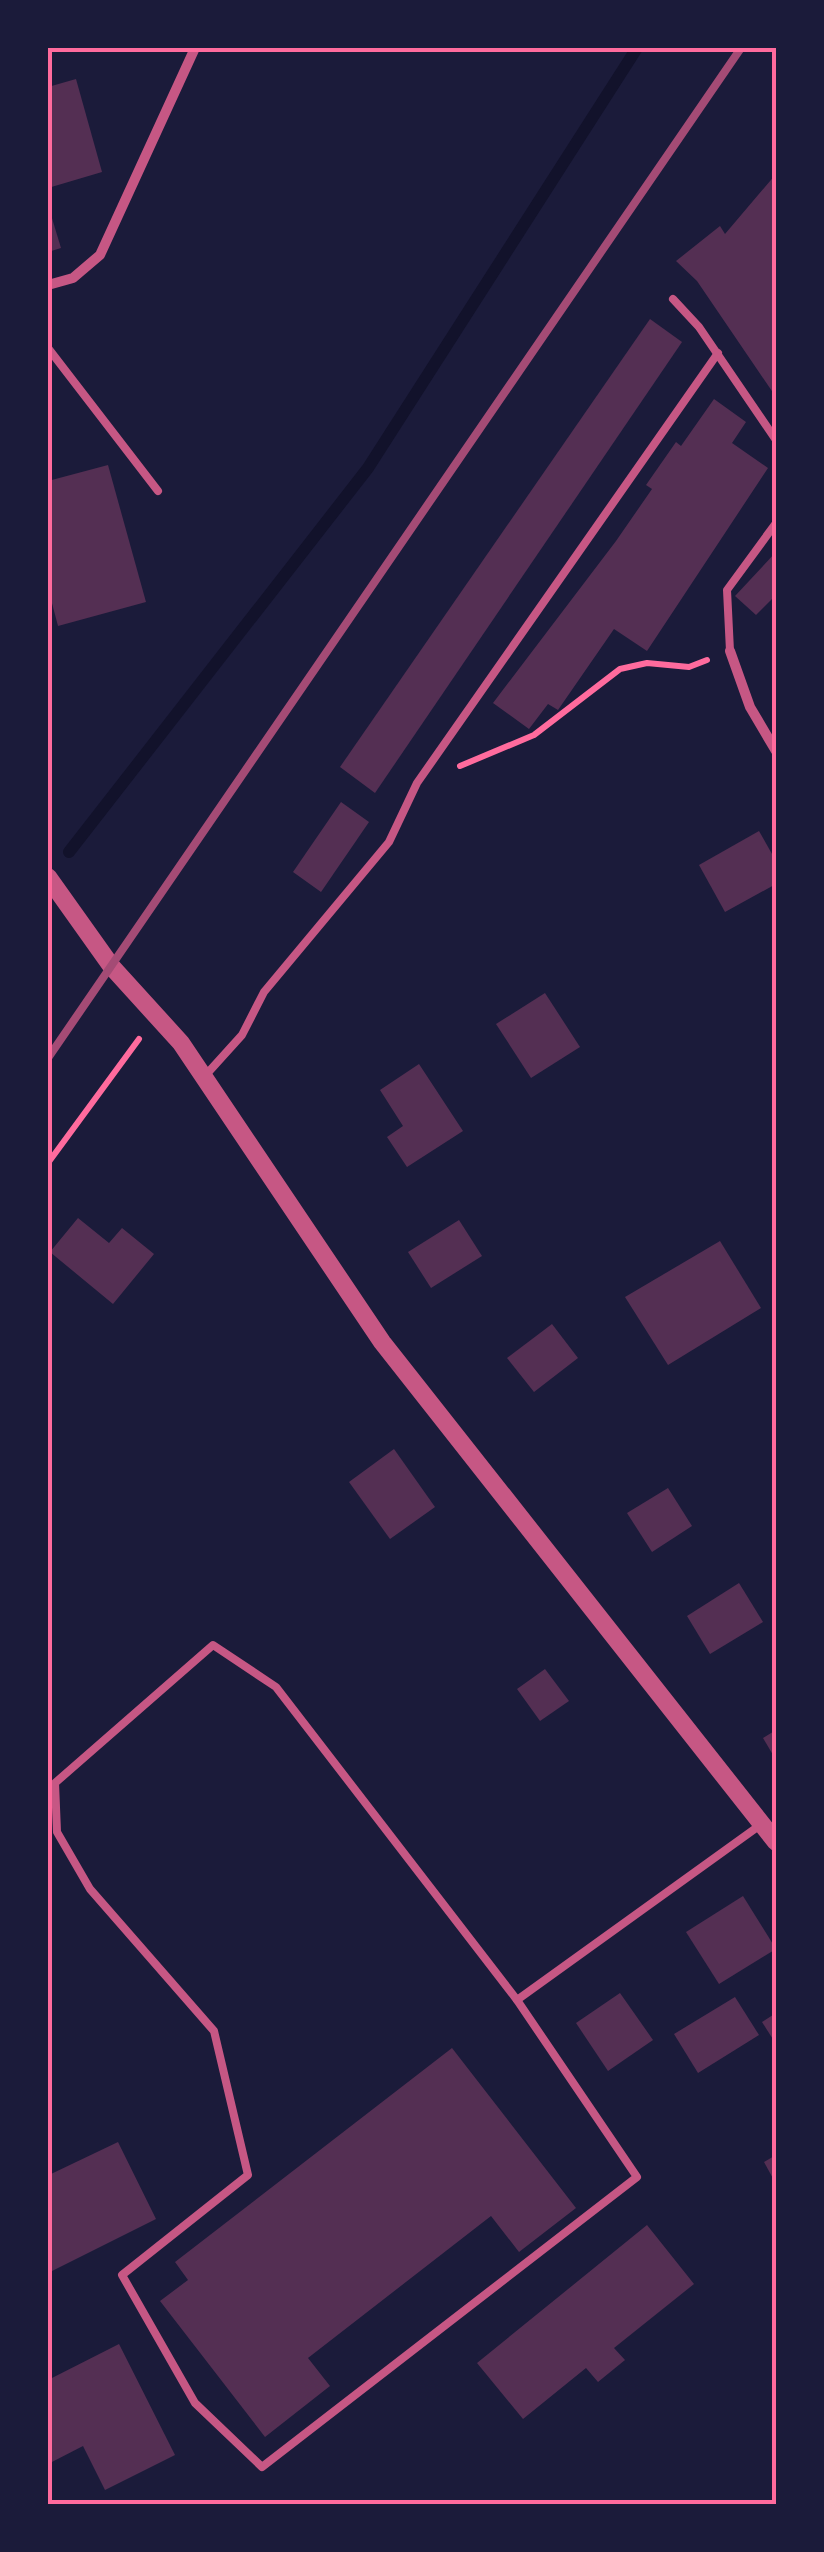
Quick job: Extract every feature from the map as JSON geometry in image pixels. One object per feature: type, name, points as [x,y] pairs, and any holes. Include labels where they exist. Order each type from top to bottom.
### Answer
[{"type":"street","points":[[48,285],[73,278],[100,255],[196,48]]},
{"type":"street","points":[[730,651],[750,707],[776,751]]},
{"type":"street","points":[[48,877],[112,967],[158,1013],[382,1342],[776,1842]]},
{"type":"lane","points":[[674,299],[718,353],[776,440]]},
{"type":"lane","points":[[48,348],[158,490]]},
{"type":"lane","points":[[204,1078],[242,1035],[264,992],[389,842],[417,783],[718,353]]},
{"type":"lane","points":[[730,651],[727,590],[776,523]]},
{"type":"lane","points":[[214,1644],[276,1687],[517,2000],[637,2177],[262,2467],[195,2403],[122,2275],[248,2175],[214,2030],[90,1889],[57,1832],[54,1783],[214,1644]]},
{"type":"lane","points":[[517,2000],[762,1824]]},
{"type":"path","points":[[417,783],[534,735],[620,669],[648,664],[689,667],[730,651]]},
{"type":"path","points":[[48,1163],[158,1013]]},
{"type":"building","points":[[76,79],[102,172],[48,188],[48,87]]},
{"type":"building","points":[[776,174],[776,239],[772,244],[776,251],[776,397],[697,281],[676,261],[720,226],[725,234]]},
{"type":"building","points":[[48,205],[61,248],[48,252]]},
{"type":"building","points":[[650,319],[682,342],[375,793],[340,767]]},
{"type":"building","points":[[714,399],[746,422],[732,443],[768,468],[647,651],[614,629],[558,710],[548,704],[529,729],[493,703],[616,541],[652,489],[646,485],[676,442],[681,446]]},
{"type":"building","points":[[108,465],[146,602],[58,626],[48,588],[48,481]]},
{"type":"building","points":[[776,552],[776,595],[756,615],[735,596]]},
{"type":"building","points":[[341,802],[369,822],[321,892],[293,872]]},
{"type":"building","points":[[759,831],[776,861],[776,884],[725,912],[699,865]]},
{"type":"building","points":[[545,993],[580,1047],[531,1078],[496,1024]]},
{"type":"building","points":[[419,1064],[463,1131],[407,1167],[387,1137],[403,1126],[380,1090]]},
{"type":"building","points":[[78,1218],[109,1243],[122,1228],[154,1254],[113,1304],[50,1252]]},
{"type":"building","points":[[459,1220],[482,1256],[431,1288],[408,1252]]},
{"type":"building","points":[[720,1241],[761,1308],[668,1365],[625,1297]]},
{"type":"building","points":[[552,1324],[578,1358],[534,1392],[507,1358]]},
{"type":"building","points":[[394,1449],[435,1507],[390,1539],[349,1482]]},
{"type":"building","points":[[668,1488],[692,1526],[652,1552],[627,1513]]},
{"type":"building","points":[[739,1583],[763,1622],[710,1654],[687,1616]]},
{"type":"building","points":[[545,1669],[569,1701],[540,1721],[517,1689]]},
{"type":"building","points":[[776,1730],[776,1760],[763,1738]]},
{"type":"building","points":[[743,1896],[776,1949],[719,1984],[686,1932]]},
{"type":"building","points":[[620,1993],[653,2040],[608,2071],[576,2023]]},
{"type":"building","points":[[735,1997],[759,2035],[698,2073],[674,2034]]},
{"type":"building","points":[[776,2013],[776,2044],[762,2022]]},
{"type":"building","points":[[452,2048],[576,2208],[519,2252],[491,2216],[308,2358],[330,2386],[265,2437],[160,2301],[188,2280],[175,2262]]},
{"type":"building","points":[[118,2142],[156,2219],[48,2273],[48,2168],[51,2174]]},
{"type":"building","points":[[776,2155],[776,2184],[764,2162]]},
{"type":"building","points":[[647,2225],[694,2284],[614,2348],[625,2360],[598,2382],[586,2368],[523,2419],[477,2363]]},
{"type":"building","points":[[119,2344],[175,2455],[105,2490],[83,2446],[48,2464],[48,2380]]},
{"type":"waterway","points":[[69,852],[368,468],[637,48]]},
{"type":"railway","points":[[48,1058],[741,48]]}]
